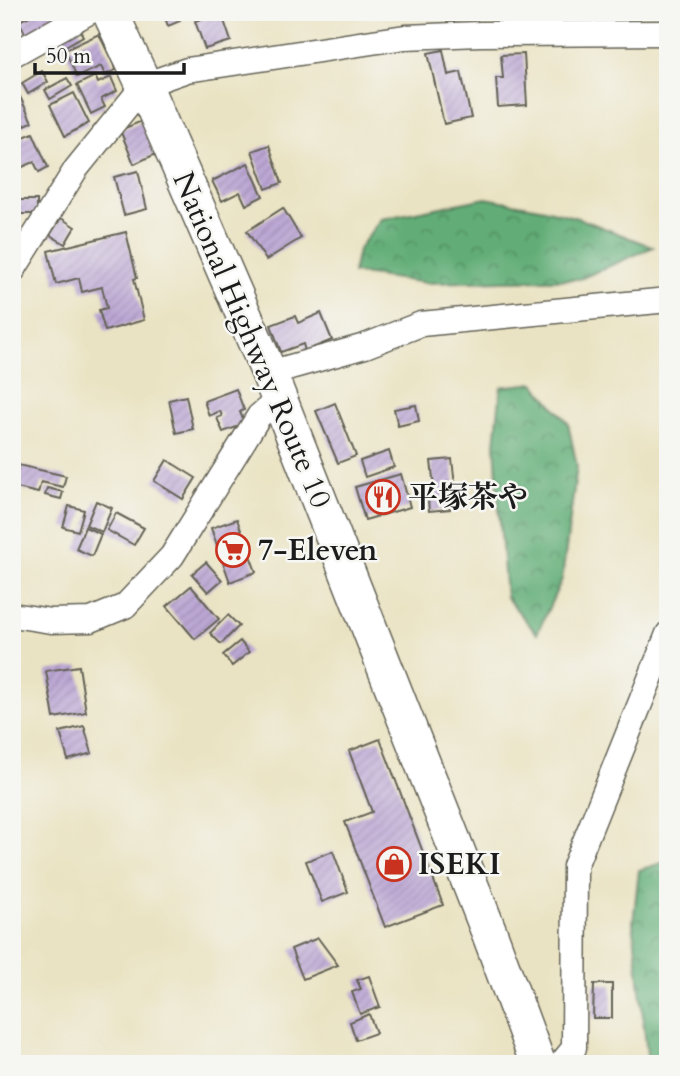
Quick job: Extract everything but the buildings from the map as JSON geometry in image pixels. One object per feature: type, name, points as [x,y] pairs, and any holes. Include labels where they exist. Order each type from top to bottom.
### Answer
[{"type":"highway","name":"National Highway Route 10","points":[[110,12],[274,386],[365,613],[538,1064]]},
{"type":"street","points":[[12,55],[89,12]]},
{"type":"street","points":[[12,272],[76,169],[144,85],[187,70],[405,37],[668,33]]},
{"type":"street","points":[[12,615],[51,621],[91,620],[125,606],[172,556],[274,386],[421,324],[668,300]]},
{"type":"street","points":[[561,1064],[574,1048],[575,866],[668,634]]},
{"type":"green space","points":[[486,198],[581,219],[653,247],[580,279],[427,283],[353,273],[358,250],[381,219]]},
{"type":"green space","points":[[534,383],[568,423],[577,466],[562,579],[537,634],[506,597],[495,444],[501,387]]},
{"type":"green space","points":[[668,861],[668,1064],[648,1064],[633,923],[639,870]]},
{"type":"place","name":"平塚茶や","points":[[383,497]]},
{"type":"place","name":"7-Eleven","points":[[233,550]]},
{"type":"place","name":"ISEKI","points":[[394,864]]}]
